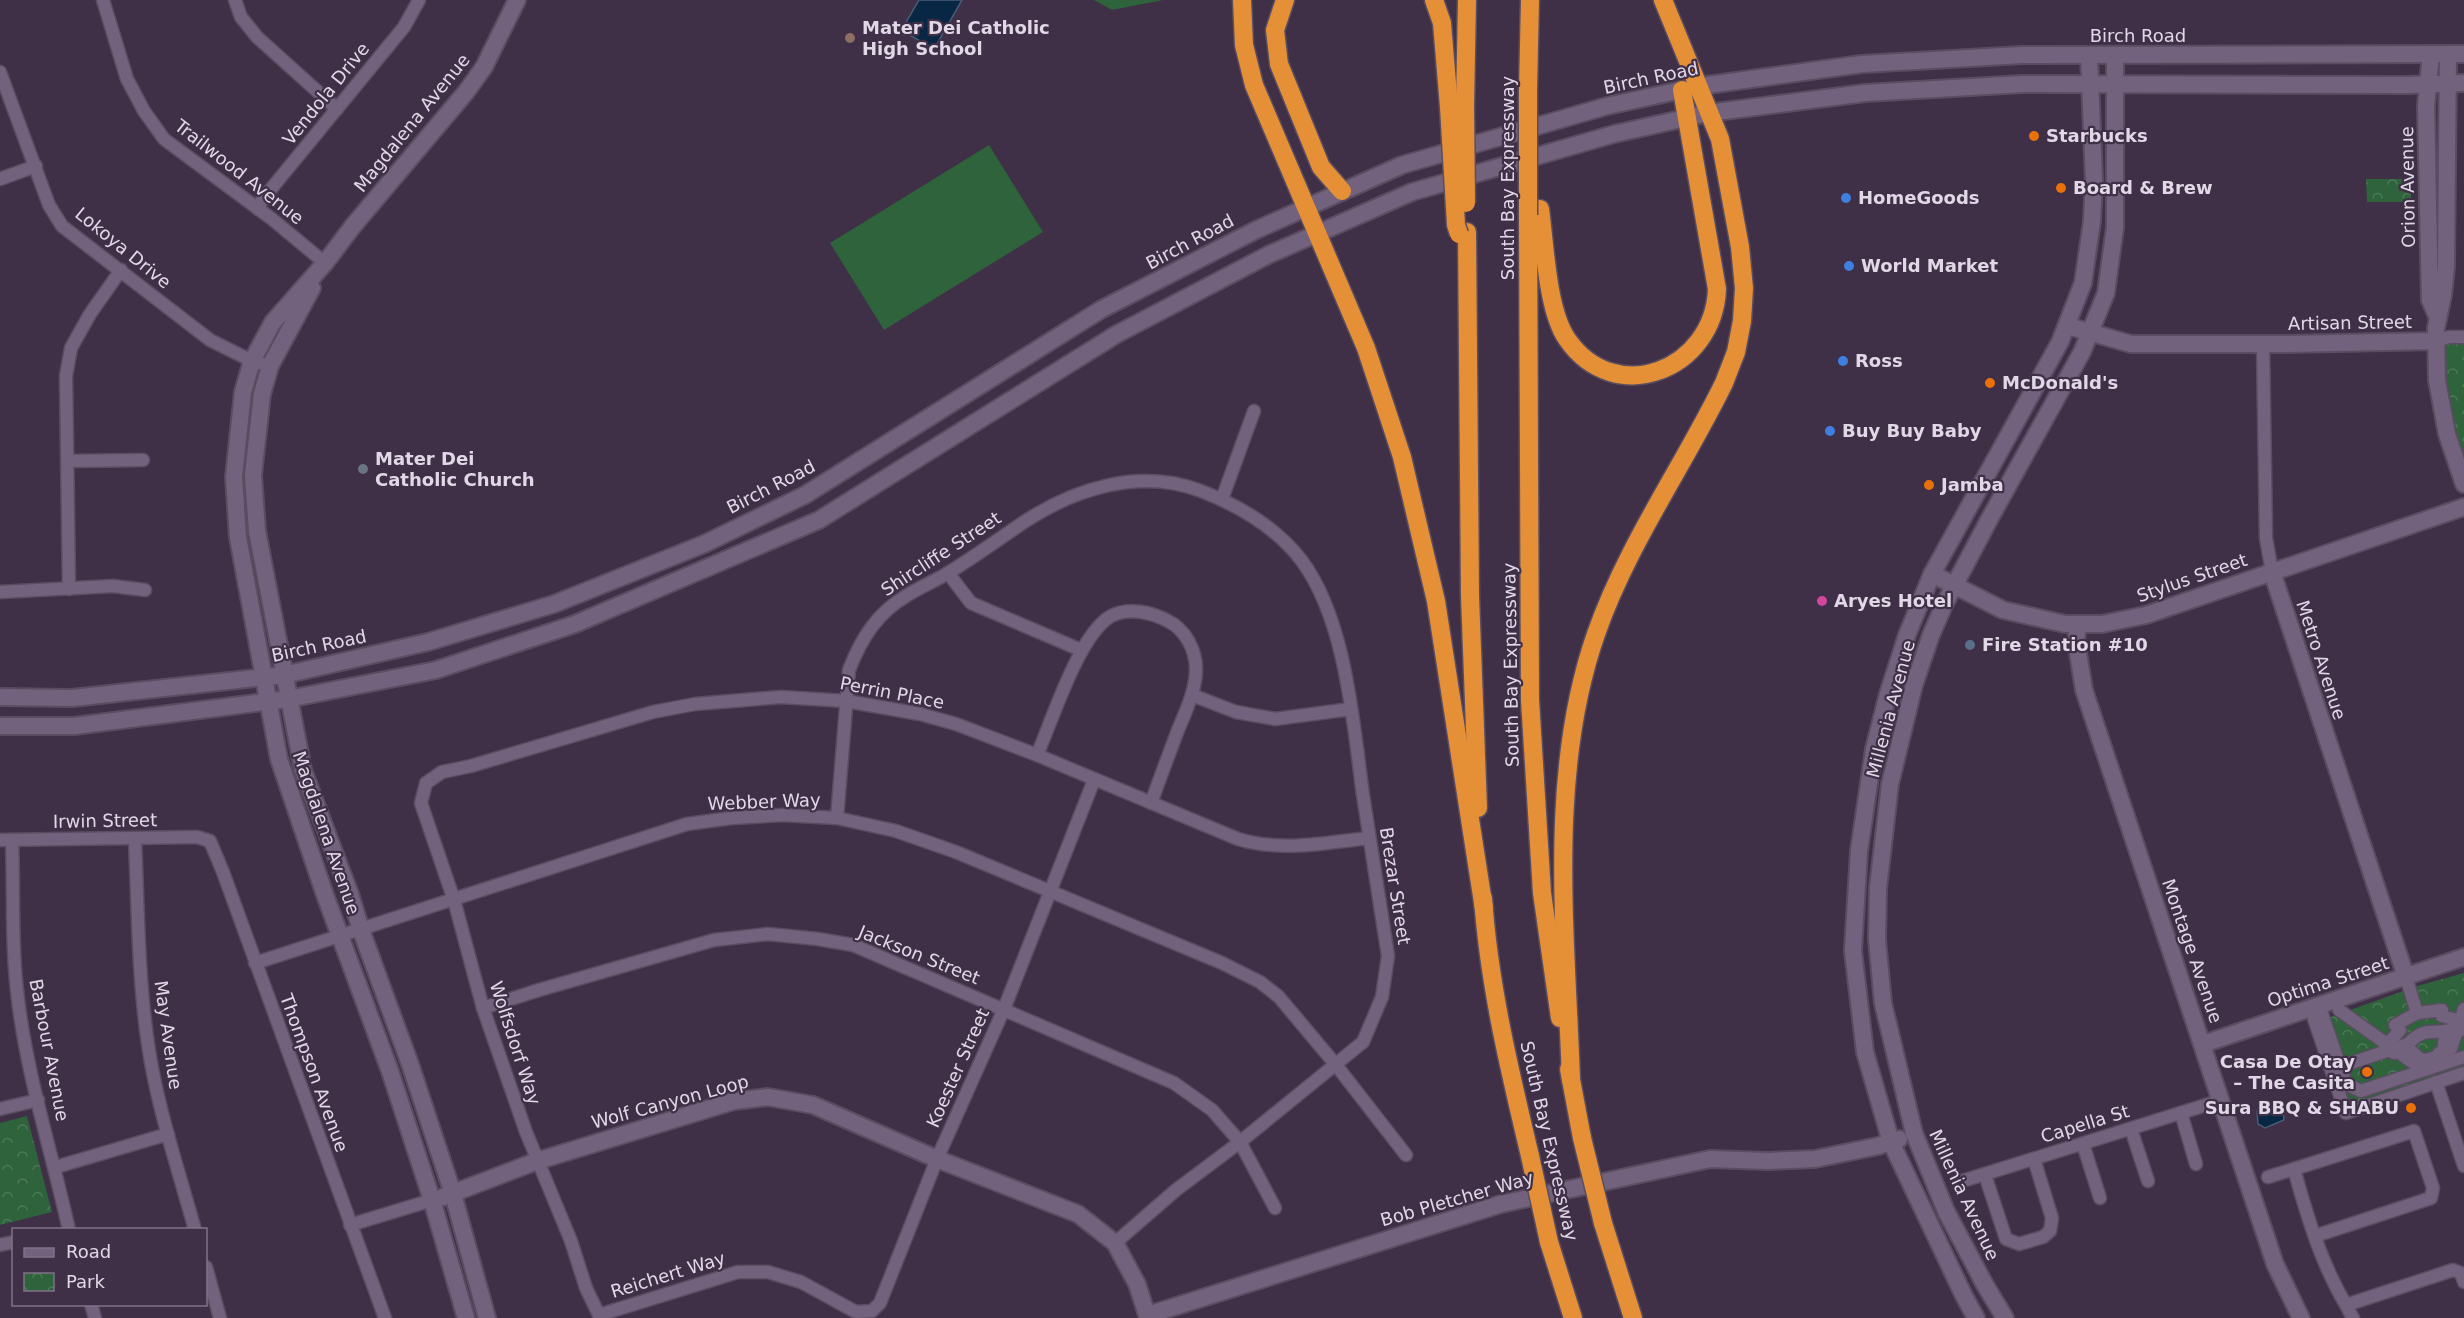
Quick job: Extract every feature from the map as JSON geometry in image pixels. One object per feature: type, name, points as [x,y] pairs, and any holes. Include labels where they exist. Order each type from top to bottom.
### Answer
[{"type":"highway","points":[[1242,0],[1242,31],[1249,72],[1366,348],[1391,420],[1412,494],[1436,601],[1484,909]]},
{"type":"highway","points":[[1285,0],[1275,30],[1279,64],[1321,167],[1342,191]]},
{"type":"highway","points":[[1434,0],[1442,23],[1457,106]]},
{"type":"highway","points":[[1457,106],[1467,0]]},
{"type":"highway","name":"South Bay Expressway","points":[[1530,0],[1528,97],[1534,212],[1529,651],[1532,749],[1546,931],[1582,1138],[1603,1223],[1633,1318]]},
{"type":"highway","points":[[1571,1080],[1564,858],[1568,759],[1578,699],[1588,657],[1606,608],[1724,383],[1736,352],[1742,321],[1744,288],[1740,247],[1724,155],[1720,139],[1708,113],[1691,88],[1664,0]]},
{"type":"highway","points":[[1534,212],[1555,312],[1562,331],[1574,347],[1596,365],[1623,374],[1651,373],[1678,363],[1693,351],[1704,335],[1715,309],[1717,290],[1688,118],[1691,88]]},
{"type":"highway","name":"South Bay Expressway","points":[[1457,106],[1456,225],[1462,233],[1467,256],[1470,596],[1475,753],[1484,909],[1490,960],[1508,1057],[1549,1242],[1573,1318]]},
{"type":"street","name":"Trailwood Avenue","points":[[103,0],[128,79],[144,111],[164,139],[258,208],[326,263]]},
{"type":"street","points":[[235,0],[241,17],[257,37],[337,109]]},
{"type":"street","name":"Magdalena Avenue","points":[[466,1318],[432,1200],[390,1071],[279,759],[238,537],[234,477],[243,392],[252,361],[273,322],[326,263],[353,226],[472,83],[484,67],[517,0]]},
{"type":"street","name":"Vendola Drive","points":[[258,208],[262,200],[404,27],[416,1]]},
{"type":"street","name":"Birch Road","points":[[0,697],[72,698],[284,675],[428,642],[554,604],[704,544],[805,495],[1102,309],[1256,230],[1402,165],[1607,106],[1691,88],[1862,64],[2022,55],[2448,54]]},
{"type":"street","name":"Orion Avenue","points":[[2448,54],[2446,267],[2438,318],[2437,380],[2445,427],[2464,484]]},
{"type":"street","name":"Orion Avenue","points":[[2438,318],[2430,300],[2427,106],[2428,85],[2448,54]]},
{"type":"street","name":"Millenia Avenue","points":[[1976,1318],[1891,1142],[1864,1042],[1853,951],[1856,878],[1874,749],[1902,649],[1932,574],[2068,326],[2083,284],[2092,221],[2094,162],[2089,55]]},
{"type":"street","name":"Millenia Avenue","points":[[1998,1316],[1946,1211],[1914,1133],[1883,1003],[1877,939],[1878,880],[1890,784],[1914,685],[1931,635],[2091,333],[2106,293],[2115,227],[2115,56]]},
{"type":"street","name":"Lokoya Drive","points":[[0,72],[49,205],[62,226],[210,340],[252,361],[270,366]]},
{"type":"street","points":[[0,726],[74,726],[288,699],[436,670],[575,624],[819,520],[1117,334],[1268,255],[1412,192],[1614,134],[1708,113],[1865,93],[2023,84],[2428,85],[2464,83]]},
{"type":"street","points":[[0,179],[36,166]]},
{"type":"street","name":"Magdalena Avenue","points":[[326,263],[270,366],[260,405],[253,475],[257,531],[303,770],[410,1064],[453,1194],[487,1318]]},
{"type":"street","points":[[69,589],[66,376],[71,348],[90,314],[121,270]]},
{"type":"street","points":[[2068,326],[2091,333]]},
{"type":"street","name":"Artisan Street","points":[[2091,333],[2130,344],[2437,341]]},
{"type":"street","points":[[2437,341],[2449,337],[2464,337]]},
{"type":"street","name":"Metro Avenue","points":[[2263,344],[2266,538],[2272,572],[2406,977]]},
{"type":"street","points":[[1222,499],[1254,411]]},
{"type":"street","points":[[68,461],[143,460]]},
{"type":"street","name":"Shircliffe Street","points":[[837,818],[849,670],[858,647],[871,627],[905,596],[948,573],[1047,507],[1087,490],[1132,482],[1168,483],[1193,488],[1222,499]]},
{"type":"street","name":"Brezar Street","points":[[1115,1243],[1176,1190],[1240,1142],[1363,1042],[1377,1012],[1384,987],[1388,956],[1351,709],[1329,609],[1301,561],[1271,530],[1239,507],[1222,499]]},
{"type":"street","name":"Stylus Street","points":[[1932,574],[2003,610],[2078,626],[2103,624],[2146,615],[2464,507]]},
{"type":"street","points":[[948,573],[971,603],[1081,650]]},
{"type":"street","points":[[0,592],[113,586],[145,590]]},
{"type":"street","points":[[1037,755],[1081,650],[1098,628],[1112,616],[1137,611],[1154,614],[1175,624],[1185,636],[1195,654],[1196,671],[1192,695],[1151,803]]},
{"type":"street","name":"Montage Avenue","points":[[2078,626],[2076,640],[2084,690],[2275,1264],[2301,1318]]},
{"type":"street","points":[[1192,695],[1236,712],[1275,719],[1351,709]]},
{"type":"street","name":"Perrin Place","points":[[432,779],[442,772],[653,712],[695,704],[781,697],[846,701],[920,714],[956,724],[1037,755],[1238,839],[1259,845],[1292,847],[1369,838]]},
{"type":"street","name":"Wolfsdorf Way","points":[[432,779],[426,783],[421,803],[454,900],[483,1008],[537,1161],[571,1241],[586,1288],[599,1315]]},
{"type":"street","name":"Koester Street","points":[[880,1303],[937,1159],[1004,1009],[1094,780]]},
{"type":"street","name":"Webber Way","points":[[255,963],[706,820],[783,815],[837,818],[896,831],[925,841],[1189,949],[1260,982],[1279,998],[1336,1065],[1406,1155]]},
{"type":"street","name":"Irwin Street","points":[[6,840],[135,840],[197,837],[210,841]]},
{"type":"street","name":"Barbour Avenue","points":[[6,840],[14,961],[22,1029],[56,1167],[68,1228]]},
{"type":"street","name":"May Avenue","points":[[135,840],[143,997],[148,1043],[157,1094],[194,1228]]},
{"type":"street","name":"Thompson Avenue","points":[[210,841],[385,1318]]},
{"type":"street","points":[[1856,878],[1878,880]]},
{"type":"street","name":"Jackson Street","points":[[483,1008],[714,940],[768,934],[853,945],[1174,1083],[1212,1110],[1240,1142],[1275,1208]]},
{"type":"street","name":"Optima Street","points":[[2203,1044],[2316,1012],[2464,957]]},
{"type":"street","points":[[0,960],[14,961]]},
{"type":"street","points":[[2406,977],[2417,1013]]},
{"type":"street","points":[[2339,1010],[2412,1062],[2464,1056]]},
{"type":"street","points":[[2392,1049],[2400,1030],[2395,1025],[2417,1013],[2442,1010],[2442,1016],[2462,1024]]},
{"type":"street","points":[[2316,1012],[2336,1068],[2346,1113],[2464,1072]]},
{"type":"street","points":[[2336,1068],[2408,1044],[2416,1036],[2434,1030],[2445,1032],[2462,1024]]},
{"type":"street","points":[[2336,1068],[2346,1084],[2361,1091],[2451,1049],[2462,1024]]},
{"type":"street","points":[[2432,1058],[2464,1166]]},
{"type":"street","name":"Wolf Canyon Loop","points":[[350,1225],[453,1194],[537,1161],[734,1101],[768,1097],[813,1105],[937,1159],[1078,1214],[1115,1243],[1137,1284],[1148,1317]]},
{"type":"street","points":[[0,1109],[38,1100]]},
{"type":"street","name":"Capella St","points":[[1959,1182],[2222,1100]]},
{"type":"street","points":[[2181,1113],[2196,1164]]},
{"type":"street","points":[[2132,1129],[2148,1181]]},
{"type":"street","points":[[2268,1177],[2414,1131],[2433,1188],[2431,1198],[2315,1236]]},
{"type":"street","name":"Bob Pletcher Way","points":[[1148,1317],[1501,1204],[1710,1159],[1768,1161],[1815,1159],[1891,1142],[1914,1133]]},
{"type":"street","points":[[56,1167],[168,1134]]},
{"type":"street","points":[[2083,1144],[2100,1198]]},
{"type":"street","points":[[1985,1175],[2006,1239],[2017,1244],[2032,1240],[2047,1235],[2052,1223],[2034,1159]]},
{"type":"street","points":[[2294,1169],[2327,1272],[2353,1318]]},
{"type":"street","points":[[2346,1305],[2453,1270],[2461,1273],[2464,1282]]},
{"type":"street","points":[[207,1271],[220,1318]]},
{"type":"street","name":"Reichert Way","points":[[599,1315],[738,1272],[768,1272],[801,1282],[856,1311],[872,1311],[880,1303]]},
{"type":"green space","points":[[1094,0],[1163,0],[1112,10]]},
{"type":"green space","points":[[989,145],[1043,232],[884,330],[830,243]]},
{"type":"green space","points":[[2366,179],[2411,179],[2411,202],[2367,202]]},
{"type":"green space","points":[[2449,337],[2464,339],[2464,484],[2437,355]]},
{"type":"green space","points":[[2464,973],[2464,1070],[2351,1108],[2346,1105],[2317,1022],[2417,986]]},
{"type":"green space","points":[[27,1116],[52,1212],[0,1225],[0,1123]]},
{"type":"water","points":[[919,0],[962,0],[934,49],[906,33],[904,35],[900,33]]},
{"type":"water","points":[[2271,1104],[2278,1104],[2283,1110],[2284,1120],[2265,1128],[2258,1124],[2257,1111]]},
{"type":"place","name":"Mater Dei Catholic High School","points":[[850,38]]},
{"type":"place","name":"Starbucks","points":[[2034,136]]},
{"type":"place","name":"Board & Brew","points":[[2061,188]]},
{"type":"place","name":"HomeGoods","points":[[1846,198]]},
{"type":"place","name":"World Market","points":[[1849,266]]},
{"type":"place","name":"Ross","points":[[1843,361]]},
{"type":"place","name":"McDonald's","points":[[1990,383]]},
{"type":"place","name":"Buy Buy Baby","points":[[1830,431]]},
{"type":"place","name":"Mater Dei Catholic Church","points":[[363,469]]},
{"type":"place","name":"Jamba","points":[[1929,485]]},
{"type":"place","name":"Aryes Hotel","points":[[1822,601]]},
{"type":"place","name":"Fire Station #10","points":[[1970,645]]},
{"type":"place","name":"Casa De Otay – The Casita","points":[[2367,1072]]},
{"type":"place","name":"Sura BBQ & SHABU","points":[[2411,1108]]}]
